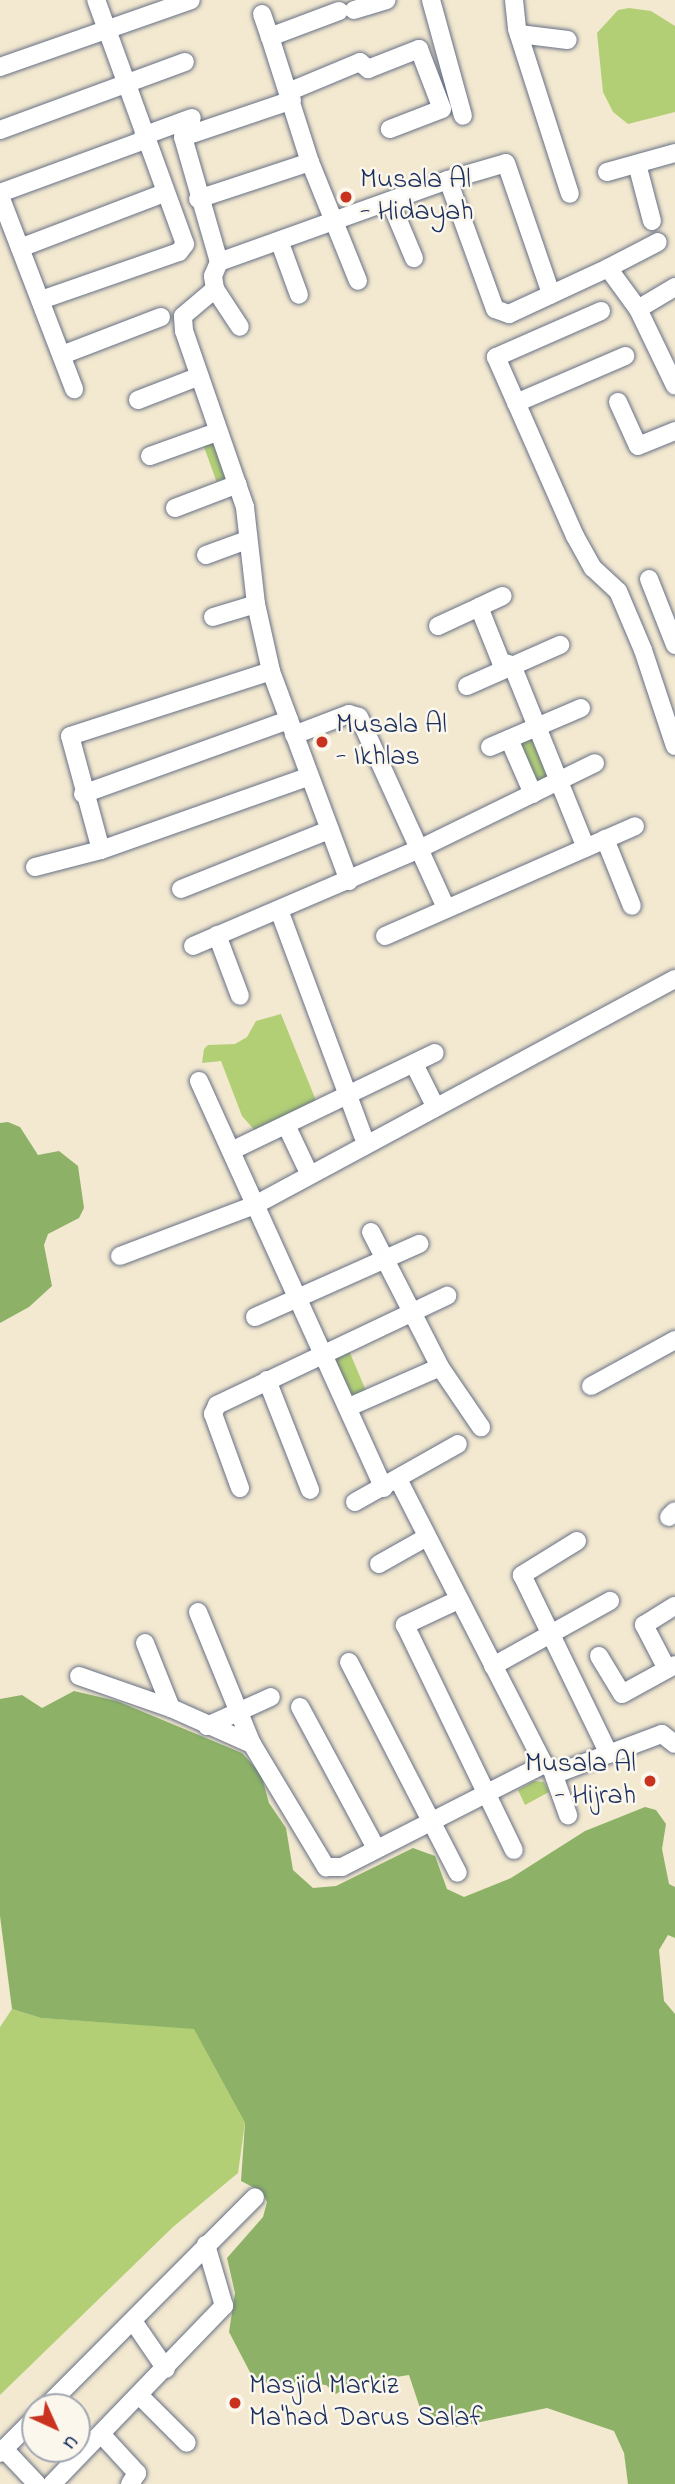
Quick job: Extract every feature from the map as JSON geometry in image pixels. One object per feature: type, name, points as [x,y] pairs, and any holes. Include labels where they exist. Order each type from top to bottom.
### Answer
[{"type":"street","points":[[41,300],[183,249],[96,0]]},
{"type":"street","points":[[0,66],[191,0]]},
{"type":"street","points":[[270,37],[386,0]]},
{"type":"street","points":[[431,0],[463,116]]},
{"type":"street","points":[[514,0],[519,34],[570,194]]},
{"type":"street","points":[[262,13],[310,162],[358,281]]},
{"type":"street","points":[[519,34],[568,40]]},
{"type":"street","points":[[240,327],[215,289],[213,276],[219,262],[198,199],[184,135],[290,96],[360,62],[368,69],[419,49],[442,109],[390,129]]},
{"type":"street","points":[[0,130],[185,62]]},
{"type":"street","points":[[74,390],[0,195],[192,118]]},
{"type":"street","points":[[607,172],[675,153]]},
{"type":"street","points":[[198,199],[310,162]]},
{"type":"street","points":[[219,262],[280,243],[448,180],[506,163],[551,294]]},
{"type":"street","points":[[637,164],[652,220]]},
{"type":"street","points":[[448,180],[495,309],[509,314],[658,242]]},
{"type":"street","points":[[20,248],[164,193]]},
{"type":"street","points":[[390,201],[414,258]]},
{"type":"street","points":[[280,243],[299,295]]},
{"type":"street","points":[[608,268],[638,309],[675,386]]},
{"type":"street","points":[[638,309],[675,287]]},
{"type":"street","points":[[215,289],[183,316],[217,432],[238,484],[256,604],[271,671],[307,777],[349,881]]},
{"type":"street","points":[[601,311],[496,357],[575,536],[593,568],[618,591],[637,635],[675,746]]},
{"type":"street","points":[[62,355],[161,317]]},
{"type":"street","points":[[516,404],[625,356]]},
{"type":"street","points":[[138,400],[200,376]]},
{"type":"street","points":[[618,402],[638,446],[675,431]]},
{"type":"street","points":[[150,456],[217,432]]},
{"type":"street","points":[[175,508],[238,484]]},
{"type":"street","points":[[206,555],[247,540]]},
{"type":"street","points":[[649,579],[675,645]]},
{"type":"street","points":[[438,626],[503,596]]},
{"type":"street","points":[[213,617],[256,604]]},
{"type":"street","points":[[479,607],[501,662],[512,665]]},
{"type":"street","points":[[637,635],[667,625]]},
{"type":"street","points":[[467,686],[560,645]]},
{"type":"street","points":[[512,665],[586,848]]},
{"type":"street","points":[[101,850],[83,794],[70,736],[271,671]]},
{"type":"street","points":[[490,747],[582,708]]},
{"type":"street","points":[[83,794],[291,727],[349,714],[359,716],[417,850],[446,908]]},
{"type":"street","points":[[509,739],[533,794]]},
{"type":"street","points":[[193,946],[349,881],[595,763]]},
{"type":"street","points":[[35,867],[101,850],[307,777]]},
{"type":"street","points":[[385,936],[635,826]]},
{"type":"street","points":[[181,889],[329,830]]},
{"type":"street","points":[[605,839],[632,906]]},
{"type":"street","points":[[279,909],[346,1098],[363,1136]]},
{"type":"street","points":[[217,935],[240,996]]},
{"type":"street","points":[[120,1256],[255,1205],[675,979]]},
{"type":"street","points":[[231,1151],[287,1127],[435,1054]]},
{"type":"street","points":[[414,1064],[432,1100]]},
{"type":"street","points":[[200,1081],[349,1407],[391,1485],[427,1537],[548,1768],[568,1815]]},
{"type":"street","points":[[287,1127],[306,1167]]},
{"type":"street","points":[[370,1232],[440,1367],[481,1427]]},
{"type":"street","points":[[256,1317],[419,1244]]},
{"type":"street","points":[[240,1488],[213,1409],[267,1380],[447,1296]]},
{"type":"street","points":[[591,1386],[675,1340]]},
{"type":"street","points":[[349,1407],[440,1367]]},
{"type":"street","points":[[267,1380],[310,1490]]},
{"type":"street","points":[[355,1502],[391,1485],[458,1444]]},
{"type":"street","points":[[379,1564],[427,1537]]},
{"type":"street","points":[[577,1541],[523,1573],[609,1755]]},
{"type":"street","points":[[458,1600],[405,1625],[489,1793],[514,1850]]},
{"type":"street","points":[[493,1666],[610,1601]]},
{"type":"street","points":[[600,1656],[622,1694],[671,1667],[644,1625],[675,1606]]},
{"type":"street","points":[[198,1612],[252,1744],[326,1867],[332,1868],[376,1849],[489,1793],[548,1768],[609,1755],[671,1735]]},
{"type":"street","points":[[145,1643],[171,1708]]},
{"type":"street","points":[[349,1662],[458,1873]]},
{"type":"street","points":[[79,1676],[171,1708],[252,1744]]},
{"type":"street","points":[[207,1726],[271,1697]]},
{"type":"street","points":[[300,1707],[376,1849]]},
{"type":"street","points":[[60,2393],[255,2197]]},
{"type":"street","points":[[52,2484],[166,2369],[226,2301],[206,2245]]},
{"type":"street","points":[[133,2321],[166,2369]]},
{"type":"street","points":[[140,2396],[187,2443]]},
{"type":"street","points":[[21,2432],[2,2451],[37,2484]]},
{"type":"street","points":[[102,2435],[134,2480]]},
{"type":"green space","points":[[629,8],[651,11],[675,26],[675,112],[628,124],[613,112],[603,92],[597,33],[618,10]]},
{"type":"green space","points":[[216,439],[230,477],[217,481],[203,444]]},
{"type":"green space","points":[[534,732],[556,778],[539,786],[517,740]]},
{"type":"green space","points":[[281,1014],[319,1108],[258,1134],[242,1116],[221,1061],[202,1063],[204,1049],[208,1045],[235,1044],[247,1037],[256,1021]]},
{"type":"green space","points":[[8,1122],[20,1127],[38,1155],[59,1151],[78,1166],[84,1208],[79,1218],[48,1234],[44,1245],[52,1286],[29,1307],[0,1323],[0,1123]]},
{"type":"green space","points":[[347,1346],[368,1396],[349,1404],[328,1354]]},
{"type":"green space","points":[[74,1691],[117,1701],[242,1753],[261,1774],[269,1803],[286,1828],[293,1870],[313,1888],[336,1886],[413,1848],[435,1856],[447,1889],[464,1897],[511,1878],[585,1831],[645,1807],[656,1810],[666,1824],[662,1849],[669,1884],[675,1887],[675,1938],[668,1935],[659,1950],[664,2001],[675,2014],[675,2484],[628,2484],[624,2453],[614,2431],[547,2408],[457,2427],[422,2414],[409,2375],[351,2384],[336,2394],[326,2385],[298,2382],[277,2387],[252,2376],[229,2332],[235,2293],[227,2258],[263,2217],[267,2202],[262,2192],[241,2181],[245,2123],[194,2029],[41,2018],[12,2009],[0,1916],[0,1699],[22,1695],[42,1708]]},
{"type":"green space","points":[[534,1781],[544,1782],[549,1792],[525,1805],[518,1790]]},
{"type":"green space","points":[[12,2009],[41,2018],[194,2028],[245,2123],[238,2173],[173,2227],[0,2395],[0,2027]]},
{"type":"place","name":"Musala Al - Hidayah","points":[[346,197]]},
{"type":"place","name":"Musala Al - Ikhlas","points":[[322,742]]},
{"type":"place","name":"Musala Al - Hijrah","points":[[650,1781]]},
{"type":"place","name":"Masjid Markiz Ma'had Darus Salaf","points":[[235,2403]]}]
